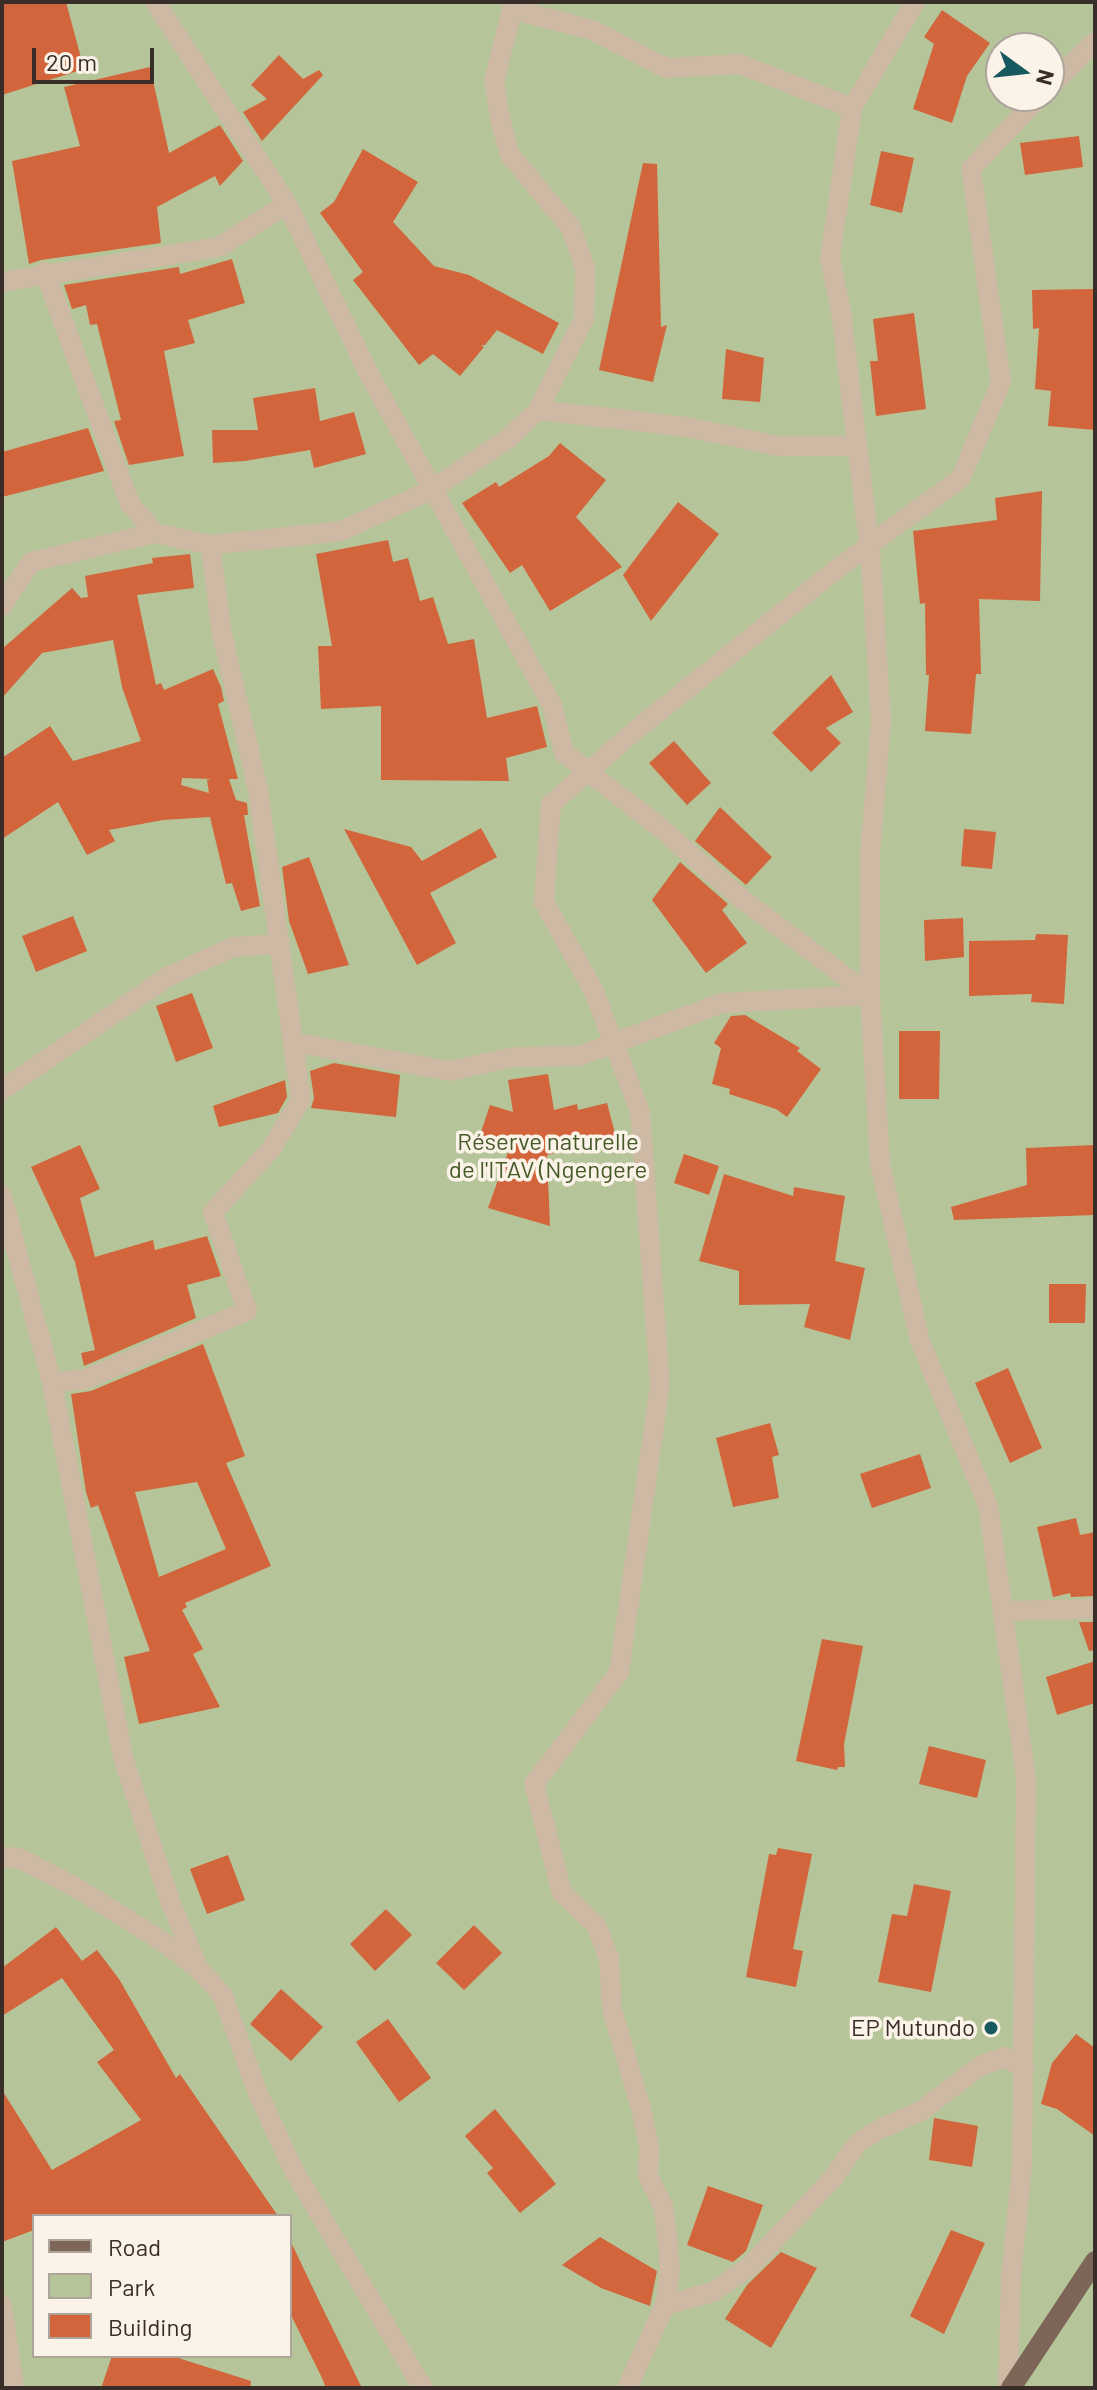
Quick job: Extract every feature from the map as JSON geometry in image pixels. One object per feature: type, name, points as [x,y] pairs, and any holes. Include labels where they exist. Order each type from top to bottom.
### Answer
[{"type":"main road","points":[[1010,2388],[1095,2261]]},
{"type":"street","points":[[155,2],[287,204],[369,374],[552,705],[564,753],[657,825],[743,900],[870,995]]},
{"type":"street","points":[[915,2],[852,108],[830,258],[841,311],[869,544],[881,721],[870,854],[870,995],[880,1164],[920,1341],[988,1505],[1026,1779],[1022,2166],[1011,2277],[1010,2388]]},
{"type":"street","points":[[2,606],[31,562],[155,533],[210,545],[341,531],[431,490],[509,438],[538,410],[584,319],[585,269],[571,228],[510,155],[500,118],[494,81],[514,6],[592,30],[666,68],[740,64],[852,108]]},
{"type":"street","points":[[1065,71],[1095,42]]},
{"type":"street","points":[[627,2388],[665,2305],[670,2270],[666,2225],[663,2206],[648,2176],[649,2146],[641,2108],[612,2010],[609,1958],[596,1925],[562,1893],[534,1784],[619,1672],[660,1385],[640,1112],[594,991],[544,902],[551,804],[869,544],[961,478],[1001,382],[971,169],[1025,112]]},
{"type":"street","points":[[2,282],[45,272],[219,247],[287,204]]},
{"type":"street","points":[[45,272],[130,504],[155,533]]},
{"type":"street","points":[[538,410],[687,427],[778,446],[857,446]]},
{"type":"street","points":[[52,1383],[86,1379],[247,1311],[213,1212],[271,1149],[301,1100],[258,790],[222,634],[210,545]]},
{"type":"street","points":[[2,1090],[169,976],[233,947],[278,944]]},
{"type":"street","points":[[293,1042],[449,1071],[514,1057],[579,1056],[722,1003],[870,995]]},
{"type":"street","points":[[2,1196],[52,1383],[123,1757],[170,1901],[198,1968]]},
{"type":"street","points":[[1005,1611],[1095,1609]]},
{"type":"street","points":[[2,1857],[19,1858],[77,1888],[162,1941],[198,1968],[223,1996],[257,2091],[293,2169],[423,2388]]},
{"type":"street","points":[[665,2305],[713,2292],[749,2267],[833,2178],[857,2144],[878,2130],[921,2111],[980,2066],[1005,2057],[1024,2069]]},
{"type":"street","points":[[2,2305],[14,2388]]},
{"type":"green space","name":"Réserve naturelle de l'ITAV (Ngengere","points":[[2,2],[1095,2],[1095,2388],[2,2388]]},
{"type":"building","points":[[2,2],[66,2],[84,69],[2,95]]},
{"type":"building","points":[[942,10],[985,40],[985,50],[967,76],[952,123],[913,109],[934,44],[924,37]]},
{"type":"building","points":[[279,55],[303,79],[319,70],[323,75],[262,141],[243,112],[267,99],[251,85]]},
{"type":"building","points":[[150,67],[169,153],[220,125],[243,161],[220,186],[215,176],[157,207],[161,243],[29,264],[12,161],[80,146],[64,87]]},
{"type":"building","points":[[1079,136],[1083,167],[1025,175],[1020,143]]},
{"type":"building","points":[[363,149],[418,182],[393,222],[434,266],[469,275],[559,323],[543,354],[497,330],[485,345],[481,345],[484,347],[460,376],[433,354],[419,365],[353,280],[363,272],[320,213],[334,202]]},
{"type":"building","points":[[881,151],[914,158],[902,213],[870,205]]},
{"type":"building","points":[[643,163],[657,164],[661,327],[667,325],[653,382],[599,370]]},
{"type":"building","points":[[232,259],[245,303],[188,320],[195,343],[164,351],[184,456],[129,465],[114,421],[121,420],[97,324],[90,325],[86,305],[72,309],[64,285],[179,267],[180,274]]},
{"type":"building","points":[[1094,289],[1095,430],[1048,426],[1051,391],[1035,389],[1039,328],[1033,329],[1032,290]]},
{"type":"building","points":[[914,313],[926,409],[876,416],[870,361],[878,361],[873,319]]},
{"type":"building","points":[[726,349],[764,358],[760,402],[722,399]]},
{"type":"building","points":[[315,388],[320,421],[354,412],[366,454],[314,468],[310,450],[213,463],[212,430],[258,430],[253,398]]},
{"type":"building","points":[[88,428],[104,471],[2,497],[2,452]]},
{"type":"building","points":[[560,443],[606,480],[576,517],[622,567],[550,611],[522,565],[510,573],[462,503],[496,482],[499,487],[549,456]]},
{"type":"building","points":[[1042,491],[1040,601],[979,599],[981,674],[976,674],[971,734],[925,731],[929,675],[926,675],[925,603],[920,604],[913,531],[997,520],[995,498]]},
{"type":"building","points":[[678,502],[719,534],[651,621],[623,575]]},
{"type":"building","points":[[388,540],[393,562],[408,558],[420,601],[433,597],[448,644],[474,639],[487,718],[537,706],[547,747],[506,758],[509,781],[381,780],[381,706],[321,709],[318,646],[332,646],[316,554]]},
{"type":"building","points":[[190,554],[194,588],[137,595],[156,685],[161,683],[164,690],[213,669],[221,687],[224,701],[218,704],[238,779],[229,779],[236,800],[247,803],[248,815],[244,815],[260,906],[241,911],[232,883],[226,884],[210,817],[163,820],[109,830],[115,841],[87,855],[58,802],[2,839],[2,758],[50,726],[73,761],[141,741],[122,687],[113,640],[42,653],[2,698],[2,649],[72,588],[81,598],[88,597],[85,576],[153,563],[152,558]],"holes":[[[182,778],[211,779],[207,780],[209,793],[181,785]]]},
{"type":"building","points":[[831,675],[853,712],[826,728],[841,743],[811,772],[772,733]]},
{"type":"building","points":[[674,741],[711,783],[687,805],[649,763]]},
{"type":"building","points":[[720,807],[772,857],[746,885],[695,841]]},
{"type":"building","points":[[481,828],[497,857],[430,893],[456,943],[417,965],[344,829],[411,847],[422,861]]},
{"type":"building","points":[[964,829],[996,832],[992,869],[961,866]]},
{"type":"building","points":[[309,857],[349,965],[308,974],[289,921],[282,867]]},
{"type":"building","points":[[680,862],[728,904],[722,910],[747,943],[706,973],[652,900]]},
{"type":"building","points":[[73,916],[87,951],[36,972],[22,936]]},
{"type":"building","points":[[963,918],[964,957],[925,961],[924,920]]},
{"type":"building","points":[[1036,934],[1068,935],[1064,1004],[1031,1002],[1032,994],[969,996],[969,941],[1035,940]]},
{"type":"building","points":[[192,993],[213,1048],[176,1062],[156,1006]]},
{"type":"building","points":[[745,1015],[800,1048],[797,1051],[821,1069],[787,1117],[776,1109],[729,1094],[730,1089],[712,1084],[721,1048],[714,1043],[731,1016]]},
{"type":"building","points":[[899,1031],[940,1031],[939,1099],[899,1099]]},
{"type":"building","points":[[334,1063],[400,1075],[396,1117],[311,1108],[314,1098],[310,1071]]},
{"type":"building","points":[[548,1074],[554,1110],[577,1104],[578,1110],[607,1103],[616,1137],[547,1155],[550,1226],[488,1208],[511,1144],[480,1135],[490,1105],[513,1112],[508,1080]]},
{"type":"building","points":[[285,1080],[287,1097],[278,1113],[219,1127],[213,1106]]},
{"type":"building","points":[[80,1145],[100,1189],[80,1198],[95,1257],[153,1240],[155,1250],[207,1236],[221,1276],[187,1285],[196,1318],[84,1366],[81,1353],[95,1350],[75,1262],[31,1167]]},
{"type":"building","points":[[1095,1145],[1095,1215],[954,1220],[951,1207],[1027,1185],[1026,1148]]},
{"type":"building","points":[[684,1154],[719,1166],[709,1195],[674,1183]]},
{"type":"building","points":[[724,1174],[793,1196],[794,1187],[845,1196],[835,1261],[865,1268],[850,1340],[804,1327],[810,1304],[739,1305],[739,1271],[699,1261]]},
{"type":"building","points":[[1049,1284],[1086,1284],[1085,1323],[1049,1323]]},
{"type":"building","points":[[203,1344],[245,1456],[226,1463],[271,1566],[185,1603],[187,1607],[182,1610],[203,1649],[193,1654],[220,1707],[139,1724],[124,1657],[150,1651],[98,1505],[91,1508],[86,1492],[71,1394],[91,1391]],"holes":[[[197,1482],[226,1549],[159,1577],[135,1492]]]},
{"type":"building","points":[[1008,1368],[1042,1448],[1010,1463],[975,1383]]},
{"type":"building","points":[[770,1423],[779,1455],[772,1457],[779,1498],[733,1507],[716,1438]]},
{"type":"building","points":[[920,1454],[931,1488],[872,1508],[860,1474]]},
{"type":"building","points":[[1076,1518],[1080,1535],[1095,1532],[1095,1596],[1071,1597],[1070,1593],[1053,1597],[1037,1527]]},
{"type":"building","points":[[1079,1622],[1095,1622],[1095,1650],[1089,1651]]},
{"type":"building","points":[[822,1639],[863,1646],[844,1744],[845,1767],[838,1767],[837,1770],[796,1761]]},
{"type":"building","points":[[1095,1661],[1095,1703],[1057,1715],[1046,1677]]},
{"type":"building","points":[[929,1746],[986,1760],[977,1798],[919,1784]]},
{"type":"building","points":[[778,1848],[812,1854],[793,1949],[803,1951],[796,1987],[746,1977],[769,1854],[776,1855]]},
{"type":"building","points":[[228,1855],[245,1900],[207,1914],[190,1869]]},
{"type":"building","points":[[914,1884],[951,1891],[931,1992],[878,1982],[892,1914],[907,1916]]},
{"type":"building","points":[[386,1909],[412,1935],[375,1971],[350,1944]]},
{"type":"building","points":[[474,1925],[502,1953],[464,1990],[436,1963]]},
{"type":"building","points":[[56,1927],[82,1961],[97,1950],[119,1979],[176,2078],[180,2074],[277,2214],[32,2214],[32,2231],[2,2242],[2,2090],[52,2170],[141,2120],[97,2062],[114,2050],[62,1978],[2,2016],[2,1968]]},
{"type":"building","points":[[281,1989],[323,2027],[291,2061],[250,2024]]},
{"type":"building","points":[[388,2019],[431,2078],[399,2102],[356,2042]]},
{"type":"building","points":[[1076,2034],[1095,2048],[1095,2136],[1057,2109],[1041,2104],[1052,2063]]},
{"type":"building","points":[[495,2109],[556,2184],[520,2213],[487,2173],[493,2168],[465,2136]]},
{"type":"building","points":[[934,2118],[978,2126],[972,2167],[929,2160]]},
{"type":"building","points":[[708,2186],[763,2205],[746,2251],[733,2262],[687,2245]]},
{"type":"building","points":[[951,2230],[985,2243],[944,2334],[910,2316]]},
{"type":"building","points":[[600,2237],[657,2271],[650,2306],[601,2288],[562,2265]]},
{"type":"building","points":[[292,2244],[362,2388],[326,2388],[292,2317]]},
{"type":"building","points":[[781,2252],[817,2268],[771,2348],[725,2319],[747,2285]]},
{"type":"building","points":[[111,2358],[178,2358],[251,2381],[250,2388],[101,2388]]},
{"type":"place","name":"EP Mutundo","points":[[991,2028]]}]
